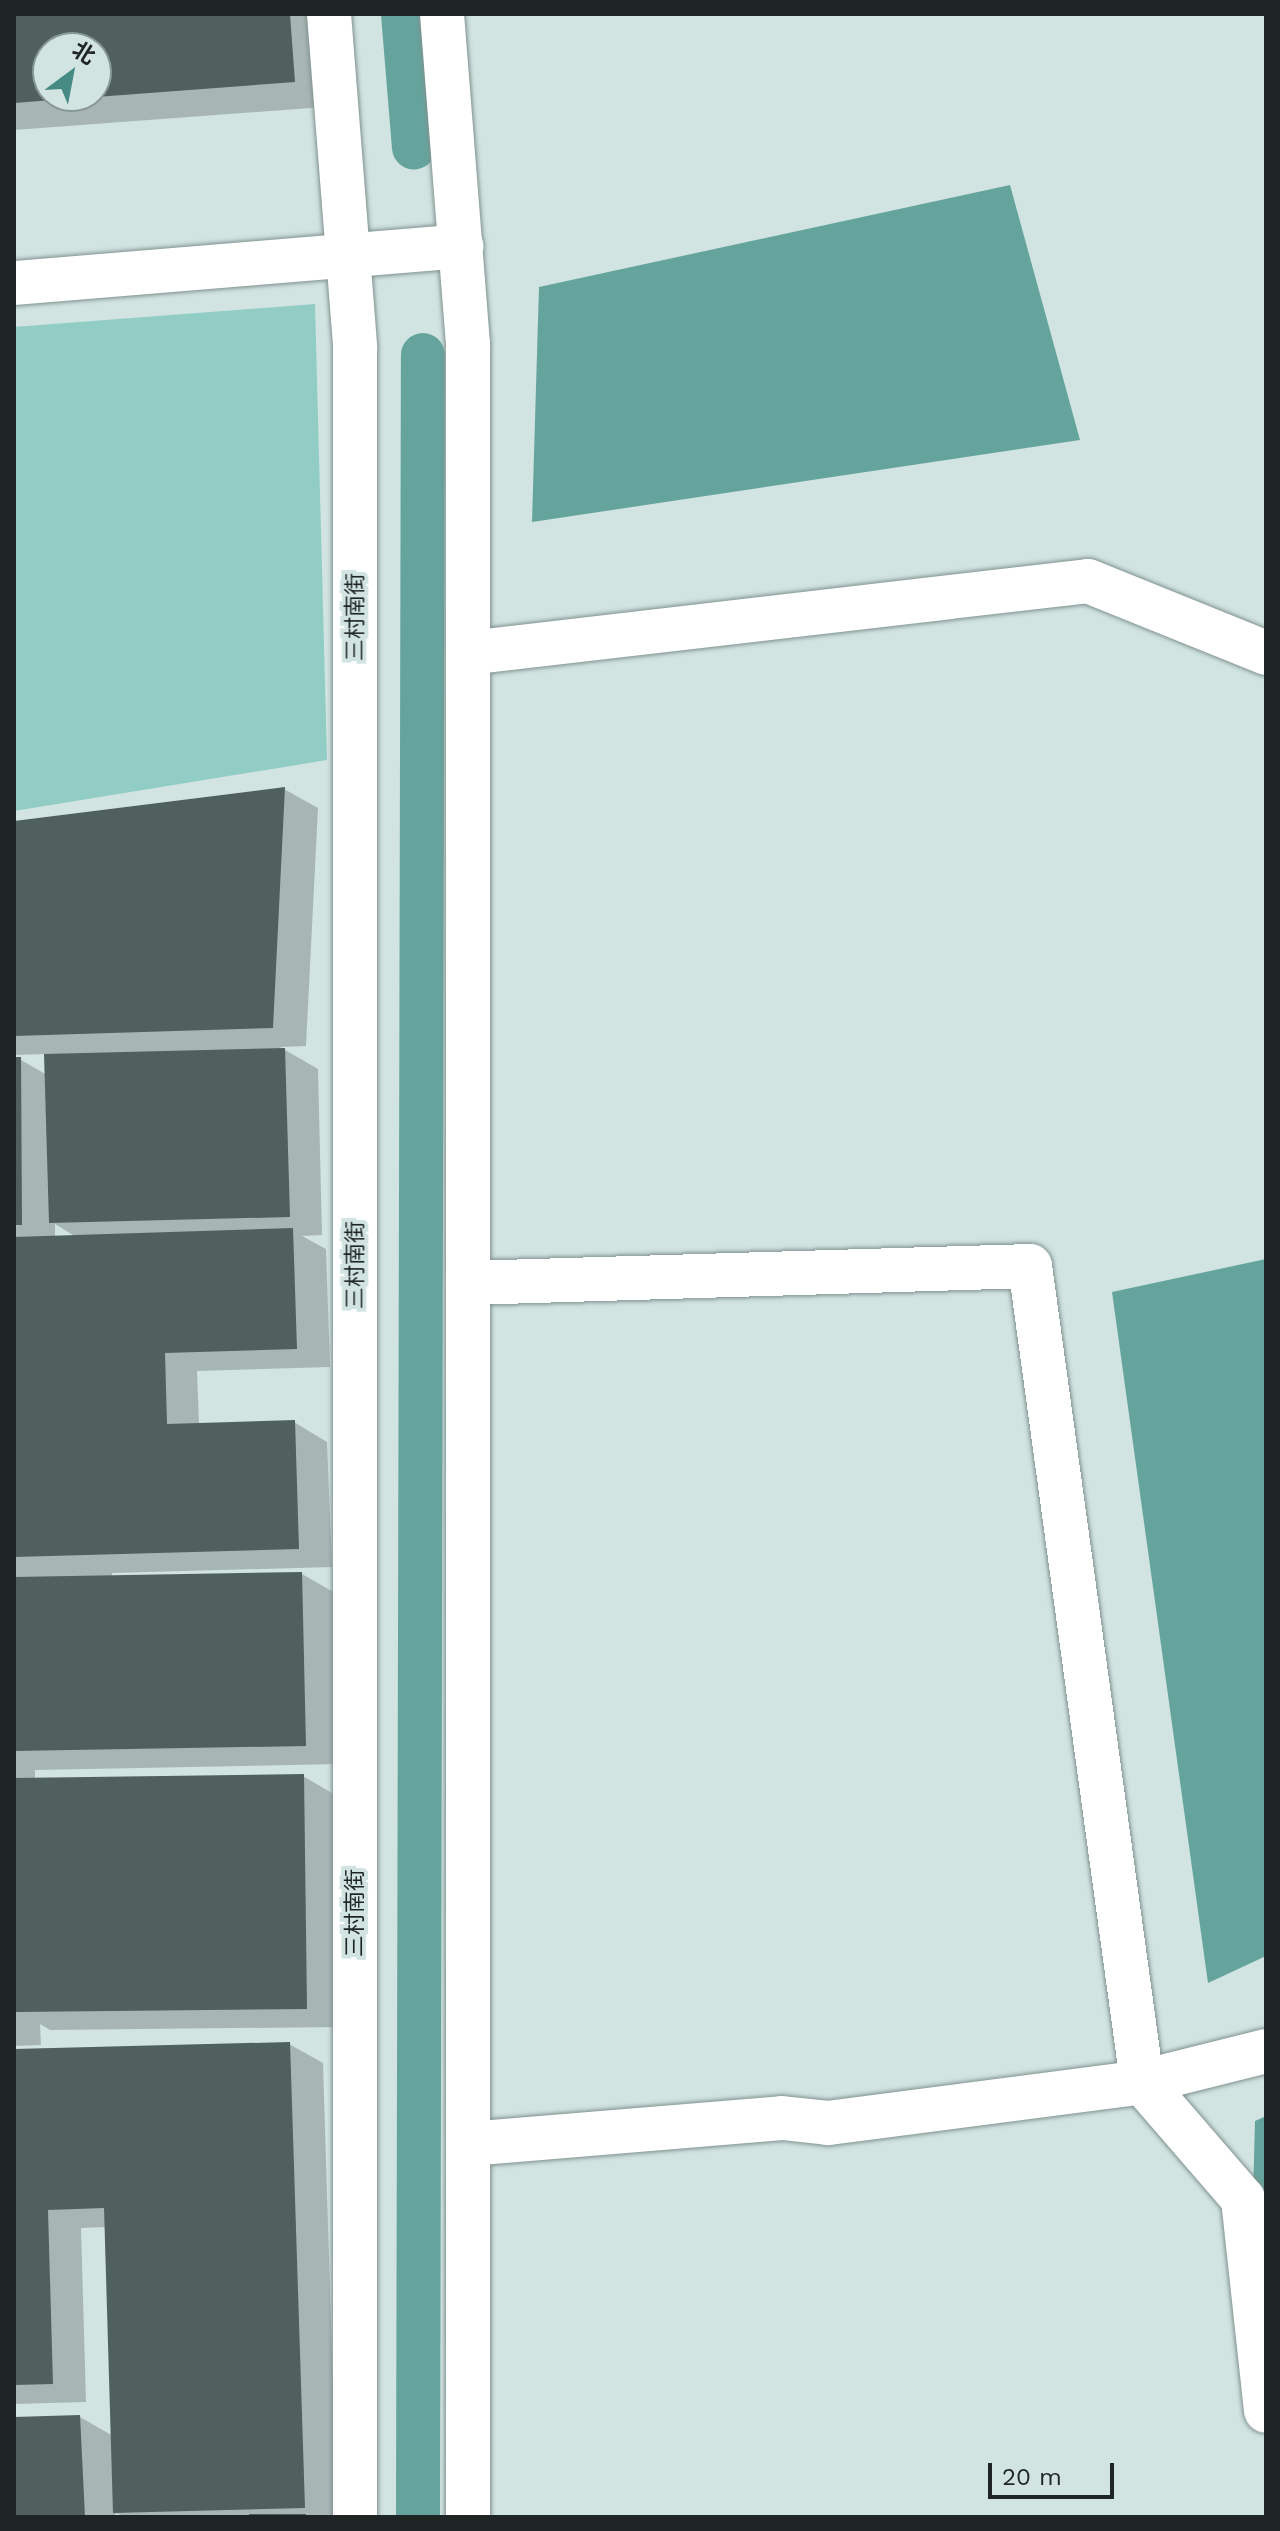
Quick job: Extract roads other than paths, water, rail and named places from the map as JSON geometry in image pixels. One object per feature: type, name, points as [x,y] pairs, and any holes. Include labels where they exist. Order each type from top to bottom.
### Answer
[{"type":"street","name":"三村南街","points":[[329,14],[355,347],[355,2517]]},
{"type":"street","points":[[442,14],[468,343],[468,2517]]},
{"type":"street","points":[[14,283],[461,246]]},
{"type":"street","points":[[468,653],[1088,581],[1266,653]]},
{"type":"street","points":[[468,1283],[1030,1266],[1142,2082],[1243,2199],[1266,2411]]},
{"type":"street","points":[[468,2144],[782,2118],[828,2123],[1142,2082],[1266,2051]]},
{"type":"waterway","points":[[403,14],[414,148]]},
{"type":"waterway","points":[[418,2517],[423,355]]}]
